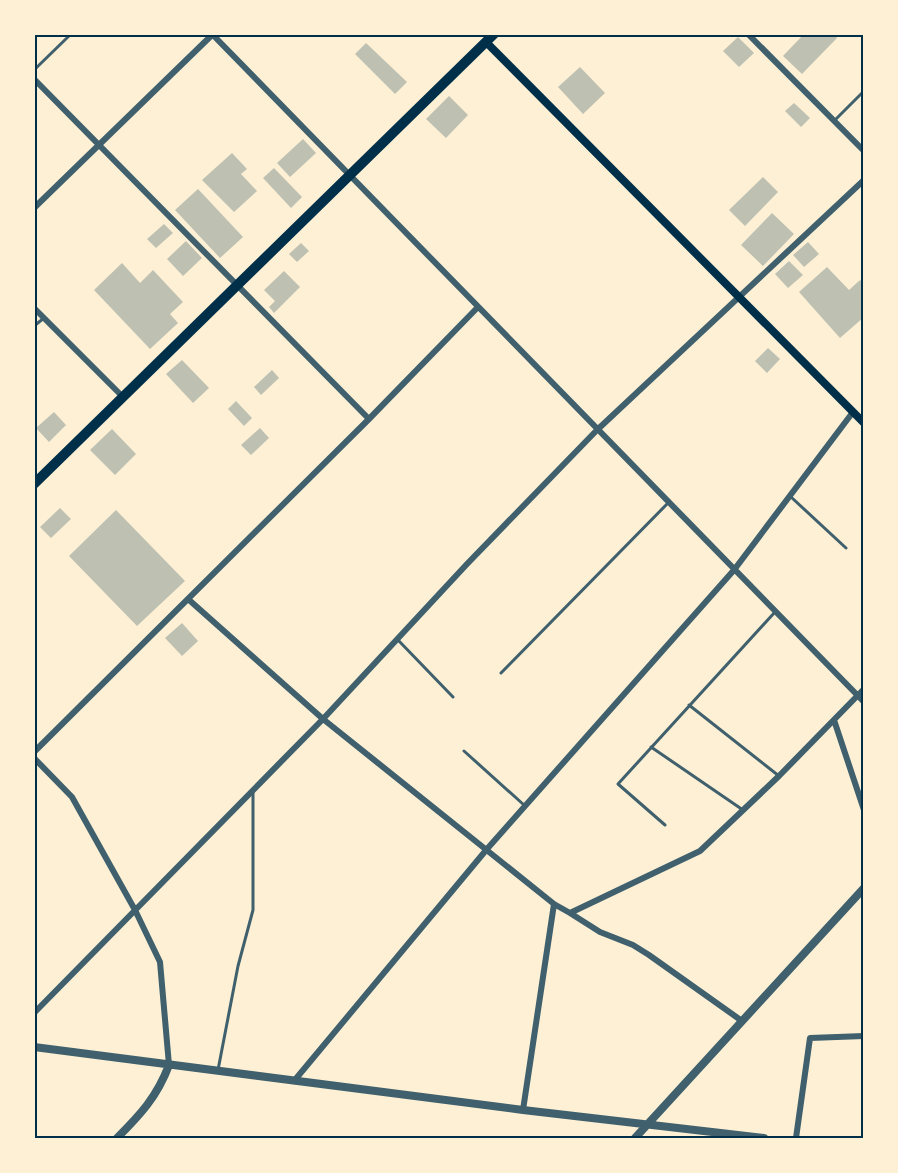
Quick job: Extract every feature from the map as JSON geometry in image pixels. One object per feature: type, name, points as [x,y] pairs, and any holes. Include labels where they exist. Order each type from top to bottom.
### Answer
[{"type":"highway","points":[[34,484],[486,37]]},
{"type":"main road","points":[[486,37],[738,297],[864,423]]},
{"type":"street","points":[[748,34],[864,151]]},
{"type":"street","points":[[34,208],[212,35],[864,702]]},
{"type":"street","points":[[34,79],[238,283],[369,419]]},
{"type":"street","points":[[34,1013],[323,719],[466,564],[597,430],[864,180]]},
{"type":"street","points":[[34,308],[123,397]]},
{"type":"street","points":[[34,752],[478,308]]},
{"type":"street","points":[[294,1081],[488,849],[734,570],[853,412]]},
{"type":"street","points":[[188,599],[323,719],[554,904],[600,932],[633,945],[742,1021]]},
{"type":"street","points":[[570,913],[693,855],[779,776],[864,689]]},
{"type":"street","points":[[834,720],[864,810]]},
{"type":"street","points":[[34,758],[72,797],[135,910],[160,962],[169,1065],[163,1082],[146,1109],[117,1138]]},
{"type":"street","points":[[635,1138],[864,888]]},
{"type":"street","points":[[523,1110],[554,904]]},
{"type":"street","points":[[796,1138],[810,1038],[864,1036]]},
{"type":"street","points":[[34,1047],[648,1125],[716,1136],[764,1138]]},
{"type":"lane","points":[[34,70],[71,34]]},
{"type":"lane","points":[[834,121],[864,91]]},
{"type":"lane","points":[[34,326],[44,318]]},
{"type":"lane","points":[[789,496],[846,548]]},
{"type":"lane","points":[[501,673],[668,503]]},
{"type":"lane","points":[[665,825],[618,784],[775,612]]},
{"type":"lane","points":[[397,639],[453,697]]},
{"type":"lane","points":[[689,705],[779,776]]},
{"type":"lane","points":[[651,747],[743,810]]},
{"type":"lane","points":[[464,751],[525,807]]},
{"type":"lane","points":[[217,1071],[238,966],[253,910],[253,790]]},
{"type":"building","points":[[804,34],[834,34],[837,38],[802,74],[783,56]]},
{"type":"building","points":[[738,37],[754,53],[739,67],[723,51]]},
{"type":"building","points":[[366,43],[407,82],[395,94],[355,54]]},
{"type":"building","points":[[580,67],[605,93],[583,114],[558,87]]},
{"type":"building","points":[[449,96],[468,115],[446,138],[426,119]]},
{"type":"building","points":[[794,103],[810,118],[801,127],[785,111]]},
{"type":"building","points":[[303,139],[316,153],[290,177],[277,163]]},
{"type":"building","points":[[232,153],[247,169],[241,174],[257,191],[234,212],[202,180]]},
{"type":"building","points":[[274,168],[302,197],[291,208],[263,178]]},
{"type":"building","points":[[763,177],[778,192],[745,226],[729,210]]},
{"type":"building","points":[[198,189],[243,237],[220,258],[175,210]]},
{"type":"building","points":[[772,213],[794,234],[763,266],[741,245]]},
{"type":"building","points":[[164,224],[173,233],[156,248],[147,239]]},
{"type":"building","points":[[186,241],[202,258],[183,276],[167,259]]},
{"type":"building","points":[[808,242],[819,254],[804,267],[793,255]]},
{"type":"building","points":[[301,243],[309,251],[297,262],[289,254]]},
{"type":"building","points":[[789,261],[803,275],[788,288],[775,274]]},
{"type":"building","points":[[122,263],[140,283],[153,270],[183,302],[170,314],[178,323],[150,349],[94,290]]},
{"type":"building","points":[[827,267],[849,290],[860,280],[864,284],[864,317],[840,338],[799,292]]},
{"type":"building","points":[[284,271],[300,287],[274,313],[269,307],[275,301],[264,290]]},
{"type":"building","points":[[768,348],[780,359],[767,373],[755,361]]},
{"type":"building","points":[[182,360],[209,388],[193,403],[166,374]]},
{"type":"building","points":[[272,370],[279,378],[261,395],[254,387]]},
{"type":"building","points":[[236,401],[252,418],[244,426],[228,409]]},
{"type":"building","points":[[54,412],[66,425],[49,442],[36,428]]},
{"type":"building","points":[[260,428],[269,438],[251,455],[241,445]]},
{"type":"building","points":[[112,429],[136,454],[115,475],[90,450]]},
{"type":"building","points":[[60,508],[71,519],[51,538],[40,527]]},
{"type":"building","points":[[116,510],[185,581],[137,626],[69,556]]},
{"type":"building","points":[[182,623],[198,641],[182,656],[165,638]]}]
